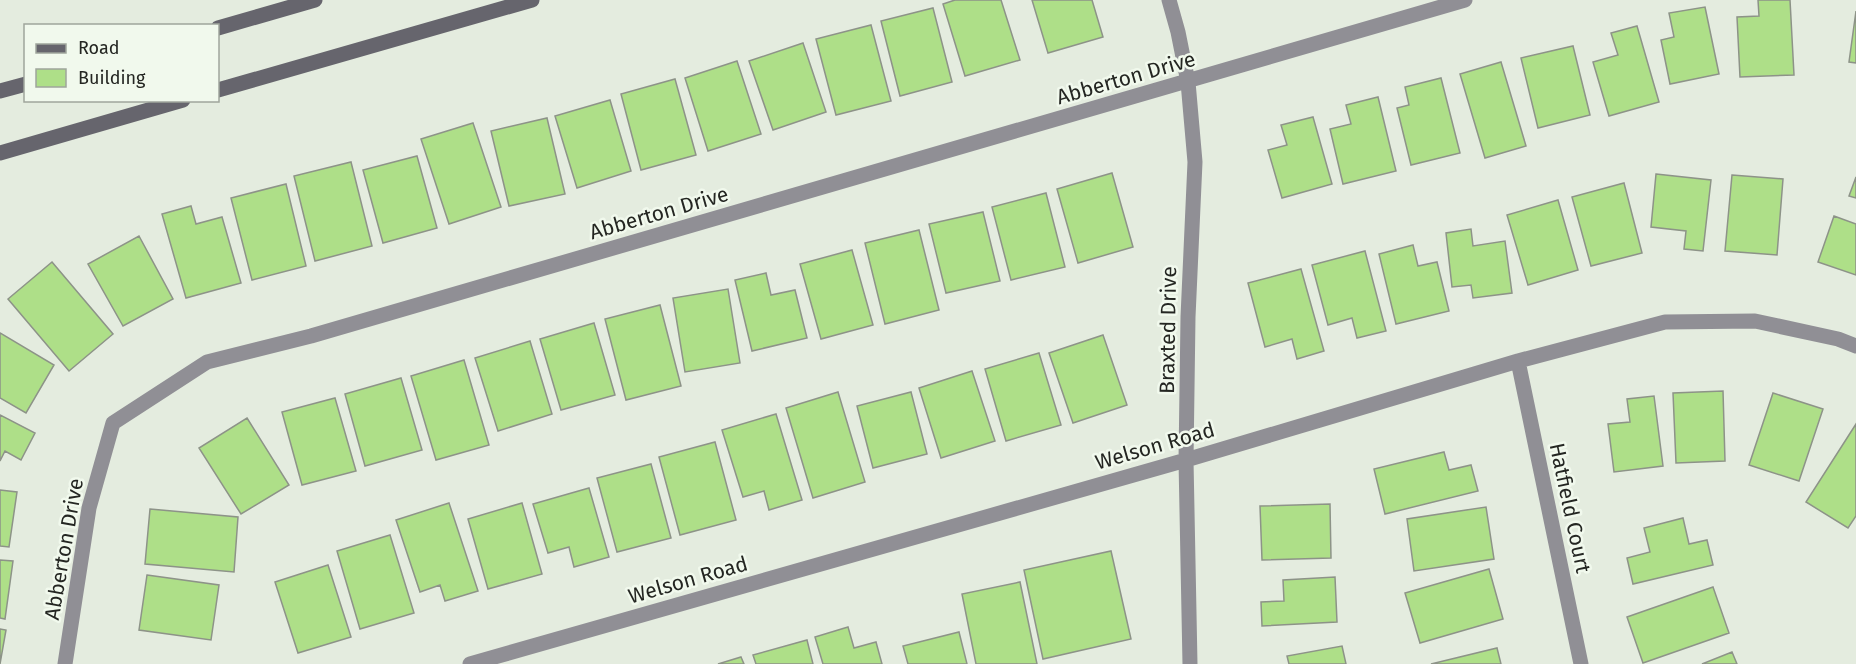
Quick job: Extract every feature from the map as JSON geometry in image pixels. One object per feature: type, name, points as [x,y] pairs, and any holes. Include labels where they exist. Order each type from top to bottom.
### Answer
[{"type":"street","points":[[219,28],[315,0]]},
{"type":"street","points":[[219,90],[532,0]]},
{"type":"street","name":"Braxted Drive","points":[[1168,0],[1178,32],[1188,82],[1195,162],[1188,318],[1186,459],[1190,664]]},
{"type":"street","name":"Abberton Drive","points":[[65,664],[89,508],[113,423],[207,362],[311,336],[1465,0]]},
{"type":"street","points":[[0,91],[24,85]]},
{"type":"street","points":[[0,153],[176,102]]},
{"type":"street","name":"Welson Road","points":[[470,664],[1186,459],[1518,361],[1665,322],[1755,321],[1838,339],[1856,346]]},
{"type":"street","name":"Hatfield Court","points":[[1518,361],[1581,664]]},
{"type":"building","points":[[955,0],[1001,0],[1020,60],[965,76],[943,4]]},
{"type":"building","points":[[1032,0],[1092,0],[1103,37],[1048,53]]},
{"type":"building","points":[[1758,0],[1790,0],[1794,75],[1740,77],[1737,17],[1759,16]]},
{"type":"building","points":[[1705,7],[1719,74],[1670,84],[1661,40],[1674,37],[1669,13]]},
{"type":"building","points":[[933,8],[952,82],[900,96],[881,21]]},
{"type":"building","points":[[1856,11],[1856,63],[1849,62]]},
{"type":"building","points":[[871,25],[891,101],[836,115],[816,39]]},
{"type":"building","points":[[1637,26],[1659,102],[1609,116],[1593,62],[1618,55],[1611,33]]},
{"type":"building","points":[[803,43],[826,112],[773,130],[749,61]]},
{"type":"building","points":[[1573,46],[1590,115],[1538,128],[1521,58]]},
{"type":"building","points":[[737,61],[761,134],[708,151],[685,78]]},
{"type":"building","points":[[1501,62],[1526,146],[1485,158],[1460,74]]},
{"type":"building","points":[[1441,78],[1460,153],[1411,165],[1397,108],[1409,105],[1405,87]]},
{"type":"building","points":[[675,79],[696,155],[641,170],[621,94]]},
{"type":"building","points":[[1378,97],[1396,171],[1343,184],[1330,129],[1351,124],[1346,105]]},
{"type":"building","points":[[610,100],[631,171],[577,188],[555,116]]},
{"type":"building","points":[[1313,117],[1332,184],[1282,198],[1268,150],[1287,145],[1281,125]]},
{"type":"building","points":[[547,118],[565,194],[509,206],[491,131]]},
{"type":"building","points":[[473,123],[501,207],[449,224],[421,139]]},
{"type":"building","points":[[417,156],[437,228],[383,243],[363,170]]},
{"type":"building","points":[[351,162],[372,246],[315,261],[294,176]]},
{"type":"building","points":[[1112,173],[1133,247],[1078,263],[1057,189]]},
{"type":"building","points":[[1656,174],[1711,180],[1703,251],[1684,249],[1686,231],[1651,227]]},
{"type":"building","points":[[1732,175],[1783,179],[1777,255],[1725,251]]},
{"type":"building","points":[[1856,177],[1856,198],[1849,196]]},
{"type":"building","points":[[1624,183],[1642,253],[1591,266],[1572,197]]},
{"type":"building","points":[[286,184],[306,266],[252,280],[231,198]]},
{"type":"building","points":[[1046,193],[1065,267],[1011,280],[992,207]]},
{"type":"building","points":[[1558,200],[1578,270],[1528,285],[1507,215]]},
{"type":"building","points":[[191,206],[196,224],[222,217],[241,283],[186,298],[162,214]]},
{"type":"building","points":[[983,212],[1000,281],[946,293],[929,224]]},
{"type":"building","points":[[1834,216],[1856,224],[1856,275],[1818,262]]},
{"type":"building","points":[[1471,229],[1473,246],[1505,241],[1512,293],[1473,298],[1471,285],[1452,287],[1446,233]]},
{"type":"building","points":[[919,230],[939,310],[885,324],[865,243]]},
{"type":"building","points":[[139,236],[173,299],[123,326],[88,264]]},
{"type":"building","points":[[1413,245],[1418,266],[1437,262],[1449,311],[1396,324],[1379,254]]},
{"type":"building","points":[[852,250],[873,325],[821,339],[800,264]]},
{"type":"building","points":[[1365,251],[1386,331],[1357,338],[1352,318],[1328,325],[1312,265]]},
{"type":"building","points":[[52,262],[113,334],[69,371],[8,299]]},
{"type":"building","points":[[1301,269],[1324,351],[1297,359],[1292,339],[1265,347],[1248,283]]},
{"type":"building","points":[[766,273],[771,295],[795,290],[807,338],[752,351],[735,280]]},
{"type":"building","points":[[728,289],[740,363],[685,372],[673,298]]},
{"type":"building","points":[[660,305],[681,386],[626,400],[605,319]]},
{"type":"building","points":[[594,323],[615,395],[561,410],[540,339]]},
{"type":"building","points":[[0,333],[54,365],[26,413],[0,398]]},
{"type":"building","points":[[1103,335],[1127,405],[1073,423],[1049,353]]},
{"type":"building","points":[[530,341],[552,414],[498,431],[475,358]]},
{"type":"building","points":[[1039,353],[1061,425],[1006,441],[985,369]]},
{"type":"building","points":[[464,360],[489,445],[436,460],[411,376]]},
{"type":"building","points":[[972,371],[995,441],[941,458],[919,388]]},
{"type":"building","points":[[401,378],[422,450],[365,466],[345,394]]},
{"type":"building","points":[[1723,391],[1725,461],[1676,463],[1673,393]]},
{"type":"building","points":[[838,392],[865,482],[813,498],[786,408]]},
{"type":"building","points":[[911,392],[927,454],[873,468],[857,406]]},
{"type":"building","points":[[1773,393],[1823,409],[1799,481],[1749,465]]},
{"type":"building","points":[[1654,396],[1663,466],[1614,472],[1608,424],[1630,422],[1627,399]]},
{"type":"building","points":[[335,398],[356,471],[302,485],[282,412]]},
{"type":"building","points":[[776,414],[802,500],[769,510],[764,491],[743,497],[722,430]]},
{"type":"building","points":[[0,415],[35,433],[21,460],[5,451],[0,461]]},
{"type":"building","points":[[247,418],[289,485],[241,514],[199,448]]},
{"type":"building","points":[[1856,424],[1856,516],[1848,528],[1806,502]]},
{"type":"building","points":[[715,442],[736,520],[680,535],[659,457]]},
{"type":"building","points":[[1444,452],[1449,470],[1471,465],[1478,491],[1385,514],[1374,469]]},
{"type":"building","points":[[651,464],[671,538],[617,552],[597,478]]},
{"type":"building","points":[[589,488],[609,557],[574,567],[569,547],[548,553],[533,504]]},
{"type":"building","points":[[0,490],[17,492],[9,547],[0,546]]},
{"type":"building","points":[[449,503],[478,591],[445,601],[440,585],[420,592],[396,520]]},
{"type":"building","points":[[522,503],[542,574],[488,589],[468,519]]},
{"type":"building","points":[[1330,504],[1331,558],[1262,560],[1260,506]]},
{"type":"building","points":[[1486,507],[1494,559],[1414,571],[1407,519]]},
{"type":"building","points":[[150,509],[238,517],[234,572],[145,564]]},
{"type":"building","points":[[1683,518],[1689,544],[1707,540],[1713,565],[1633,584],[1627,558],[1650,552],[1644,528]]},
{"type":"building","points":[[390,535],[414,613],[360,629],[337,551]]},
{"type":"building","points":[[1111,551],[1131,639],[1043,659],[1024,570]]},
{"type":"building","points":[[0,560],[13,561],[5,619],[0,618]]},
{"type":"building","points":[[328,565],[351,637],[298,653],[275,582]]},
{"type":"building","points":[[1489,569],[1503,619],[1420,643],[1405,593]]},
{"type":"building","points":[[147,575],[219,585],[211,640],[139,630]]},
{"type":"building","points":[[1335,577],[1337,622],[1262,626],[1261,602],[1284,601],[1283,580]]},
{"type":"building","points":[[1020,582],[1037,664],[976,664],[962,594]]},
{"type":"building","points":[[1713,587],[1729,633],[1643,663],[1627,617]]},
{"type":"building","points":[[848,627],[854,648],[876,642],[882,664],[823,664],[815,637]]},
{"type":"building","points":[[0,629],[6,630],[0,664]]},
{"type":"building","points":[[959,632],[967,664],[908,664],[903,646]]},
{"type":"building","points":[[807,640],[813,664],[756,664],[753,655]]},
{"type":"building","points":[[1342,646],[1346,664],[1289,664],[1287,656]]},
{"type":"building","points":[[1497,648],[1501,664],[1431,664]]},
{"type":"building","points":[[1732,652],[1737,664],[1702,664]]},
{"type":"building","points":[[741,657],[744,664],[718,664]]}]
